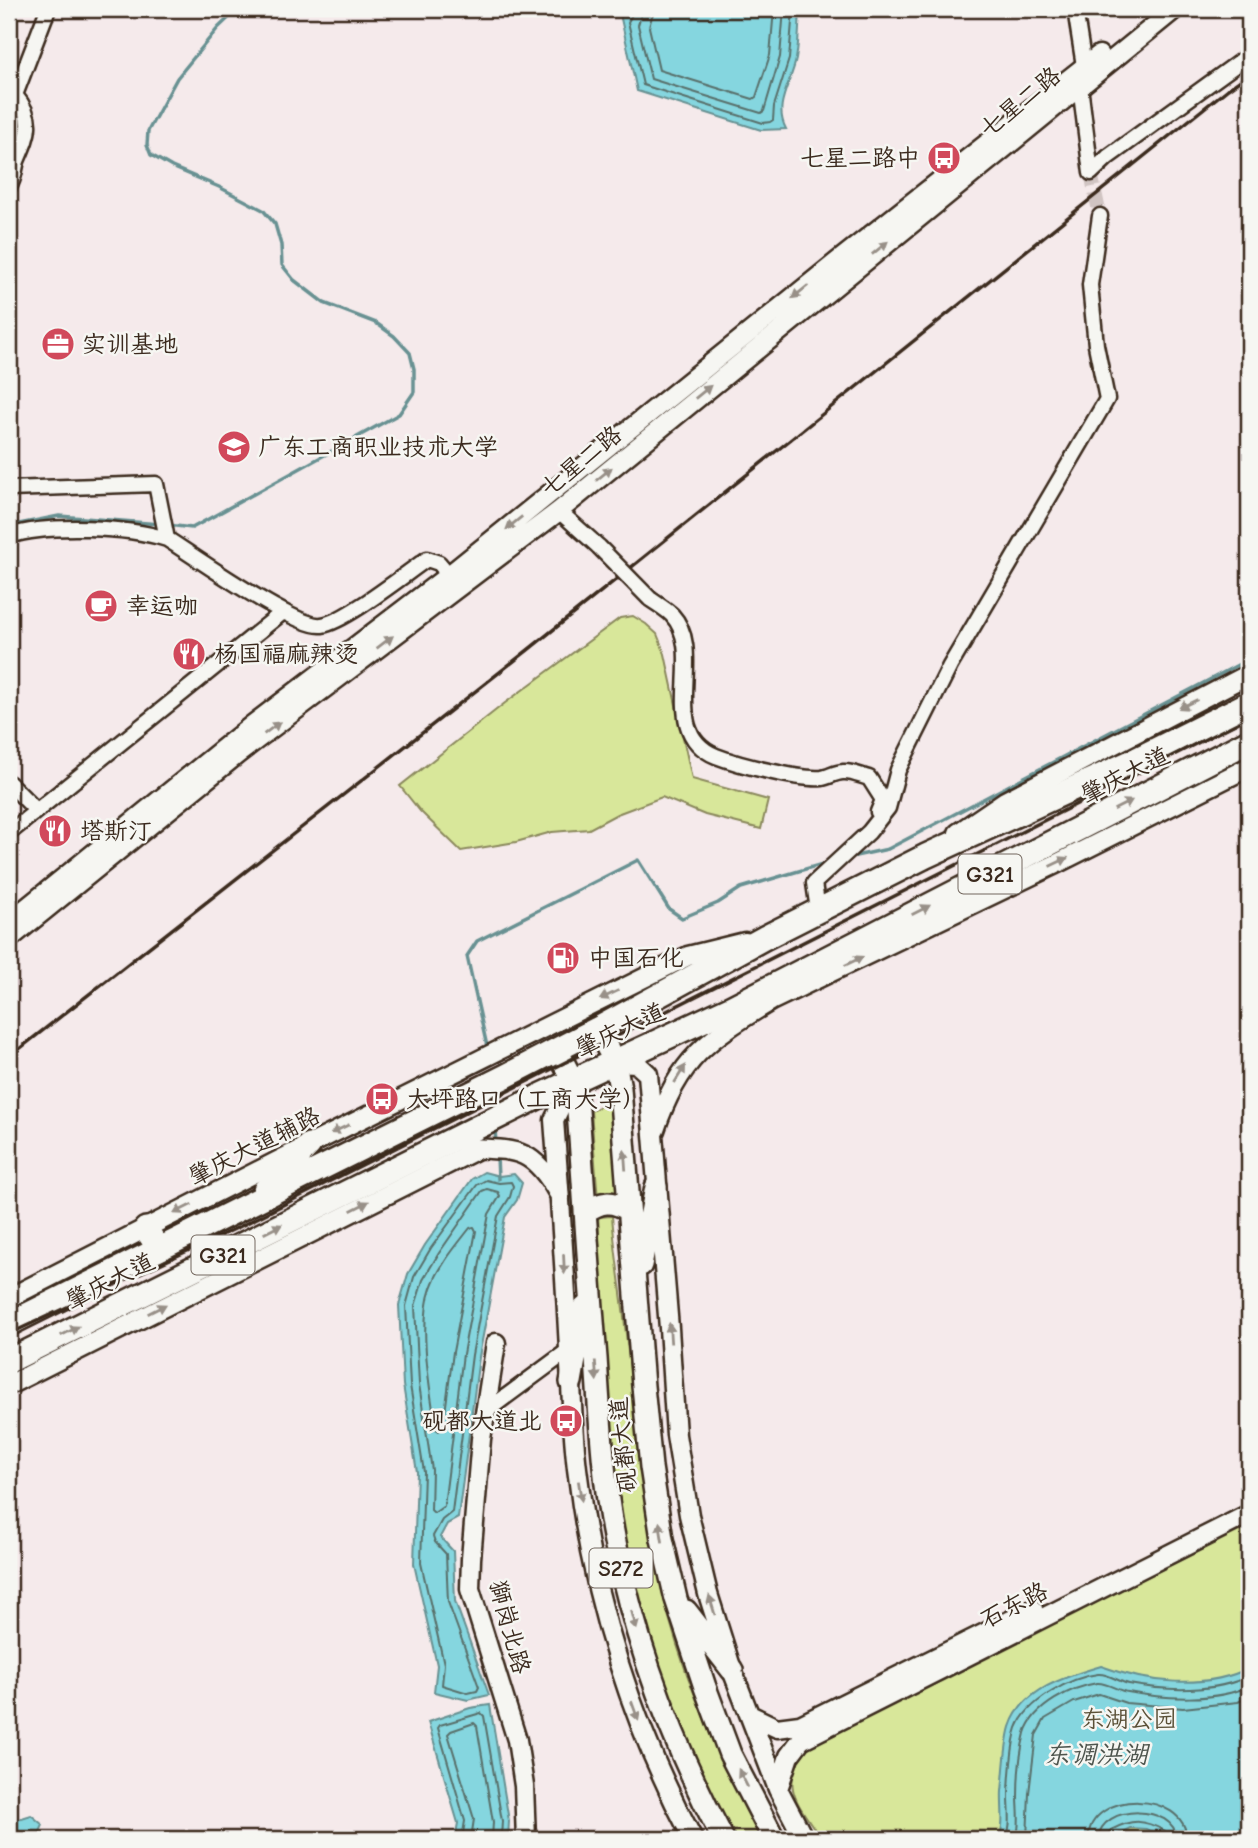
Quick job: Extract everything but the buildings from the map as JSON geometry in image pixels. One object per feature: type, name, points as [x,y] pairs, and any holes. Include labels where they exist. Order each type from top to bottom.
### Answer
[{"type":"highway","name":"肇庆大道","points":[[9,1324],[506,1076],[818,910],[1249,703]]},
{"type":"highway","name":"肇庆大道","points":[[9,1362],[436,1148],[476,1138],[507,1112],[730,1008],[1249,741]]},
{"type":"highway","points":[[253,1202],[309,1144]]},
{"type":"highway","points":[[146,1229],[159,1249]]},
{"type":"main road","name":"砚都大道","points":[[597,1029],[615,1062],[621,1088],[651,1467],[662,1539],[676,1599],[730,1754],[774,1839]]},
{"type":"main road","name":"砚都大道","points":[[557,1049],[573,1081],[578,1110],[602,1440],[615,1539],[625,1587],[653,1684],[666,1718],[691,1776],[723,1839]]},
{"type":"main road","points":[[637,1291],[656,1187]]},
{"type":"main road","points":[[585,1212],[606,1202],[615,1202],[629,1210]]},
{"type":"main road","points":[[571,1382],[590,1279]]},
{"type":"main road","points":[[676,1599],[732,1670]]},
{"type":"street","points":[[9,187],[15,178],[29,124],[25,107],[15,95],[48,9]]},
{"type":"street","points":[[1076,9],[1084,66]]},
{"type":"street","name":"七星二路","points":[[9,939],[235,748],[1157,9]]},
{"type":"street","name":"七星二路","points":[[9,922],[235,748],[559,510],[1175,9]]},
{"type":"street","points":[[1080,86],[1091,173],[1108,157],[1249,55]]},
{"type":"street","points":[[818,910],[814,883],[869,832],[888,808],[898,770],[950,666],[1107,399],[1096,345],[1090,285],[1100,216]]},
{"type":"street","points":[[9,489],[156,484],[167,539]]},
{"type":"street","points":[[559,510],[650,599],[673,615],[683,635],[686,657],[685,713],[698,744],[715,755],[792,774],[821,778],[844,771],[869,778],[883,800],[869,832]]},
{"type":"street","points":[[9,537],[51,529],[82,527],[146,533],[167,539],[283,612],[321,626],[337,620],[427,559],[439,562],[449,575]]},
{"type":"street","points":[[9,833],[283,612]]},
{"type":"street","points":[[926,856],[1004,801],[1249,674]]},
{"type":"street","points":[[653,1137],[662,1109],[683,1068],[714,1038],[771,1001],[1056,864],[1249,766]]},
{"type":"street","points":[[9,783],[36,810]]},
{"type":"street","name":"肇庆大道辅路","points":[[9,1298],[309,1144],[688,956],[764,938]]},
{"type":"street","points":[[730,1008],[771,1001],[804,970]]},
{"type":"street","points":[[615,1062],[636,1063],[648,1074],[676,1435],[689,1515],[708,1594],[732,1670],[778,1789],[804,1839]]},
{"type":"street","points":[[573,1081],[554,1120],[571,1413],[587,1538],[600,1595],[643,1734],[693,1839]]},
{"type":"street","points":[[9,1385],[395,1188],[476,1138],[531,1158],[541,1166],[560,1196]]},
{"type":"street","points":[[395,1188],[436,1148]]},
{"type":"street","name":"獅岗北路","points":[[496,1343],[485,1412],[470,1589],[517,1740],[524,1786],[526,1839]]},
{"type":"street","points":[[485,1412],[569,1350]]},
{"type":"street","name":"石东路","points":[[800,1732],[1249,1501]]},
{"type":"street","name":"石东路","points":[[800,1732],[1249,1514]]},
{"type":"street","points":[[750,1714],[777,1728],[800,1732],[778,1789]]},
{"type":"green space","points":[[633,616],[657,634],[665,654],[692,779],[768,800],[761,829],[705,815],[662,797],[617,814],[589,829],[552,832],[516,842],[461,851],[420,811],[400,786],[505,703],[620,618]]},
{"type":"green space","points":[[610,1101],[617,1196],[598,1200],[591,1111]]},
{"type":"green space","points":[[612,1216],[646,1504],[664,1599],[686,1670],[713,1739],[763,1839],[734,1839],[700,1773],[671,1704],[647,1634],[628,1561],[617,1496],[601,1329],[598,1217]]},
{"type":"green space","name":"东湖公园","points":[[1249,1526],[1249,1839],[821,1839],[799,1805],[793,1786],[796,1763],[803,1748]]},
{"type":"water","points":[[641,9],[800,9],[796,59],[781,111],[786,129],[761,130],[637,91],[620,14]]},
{"type":"water","points":[[9,109],[16,120],[19,141],[9,158]]},
{"type":"water","points":[[484,1172],[499,1176],[514,1174],[522,1183],[517,1200],[505,1217],[479,1357],[458,1518],[447,1524],[440,1537],[453,1551],[455,1601],[489,1695],[468,1700],[434,1692],[437,1665],[414,1564],[417,1472],[403,1385],[399,1305],[408,1274],[425,1245],[472,1179]]},
{"type":"water","name":"东调洪湖","points":[[1101,1666],[1137,1677],[1175,1682],[1214,1679],[1249,1668],[1249,1839],[1164,1839],[1146,1829],[1130,1828],[1109,1839],[999,1839],[1007,1742],[1016,1714],[1024,1703],[1047,1686]]},
{"type":"water","points":[[490,1705],[509,1821],[508,1839],[455,1839],[458,1823],[428,1722],[470,1708]]},
{"type":"water","points":[[31,1815],[43,1825],[37,1839],[9,1839],[9,1822]]},
{"type":"waterway","points":[[168,525],[192,528],[399,414],[414,392],[414,369],[410,353],[394,336],[376,323],[324,303],[294,280],[282,265],[281,245],[275,224],[263,210],[151,155],[147,145],[148,131],[177,78],[218,28],[238,9]]},
{"type":"waterway","points":[[9,526],[59,516],[160,524]]},
{"type":"waterway","points":[[851,857],[888,849],[1249,659]]},
{"type":"waterway","points":[[488,1051],[467,956],[477,941],[638,860],[669,909],[682,918],[718,903],[741,888],[826,863]]},
{"type":"waterway","points":[[492,1093],[493,1110]]},
{"type":"waterway","points":[[495,1128],[496,1145]]},
{"type":"waterway","points":[[497,1156],[498,1179]]},
{"type":"tunnel","points":[[1091,173],[1100,216]]},
{"type":"railway","points":[[9,1057],[528,650],[1249,74]]},
{"type":"railway","points":[[9,1334],[239,1227],[1249,717]]},
{"type":"place","name":"七星二路中","points":[[944,158]]},
{"type":"place","name":"实训基地","points":[[58,344]]},
{"type":"place","name":"广东工商职业技术大学","points":[[234,447]]},
{"type":"place","name":"幸运咖","points":[[101,606]]},
{"type":"place","name":"杨国福麻辣烫","points":[[189,654]]},
{"type":"place","name":"塔斯汀","points":[[55,831]]},
{"type":"place","name":"中国石化","points":[[563,958]]},
{"type":"place","name":"大坪路口（工商大学）","points":[[382,1099]]},
{"type":"place","name":"砚都大道北","points":[[566,1421]]}]
